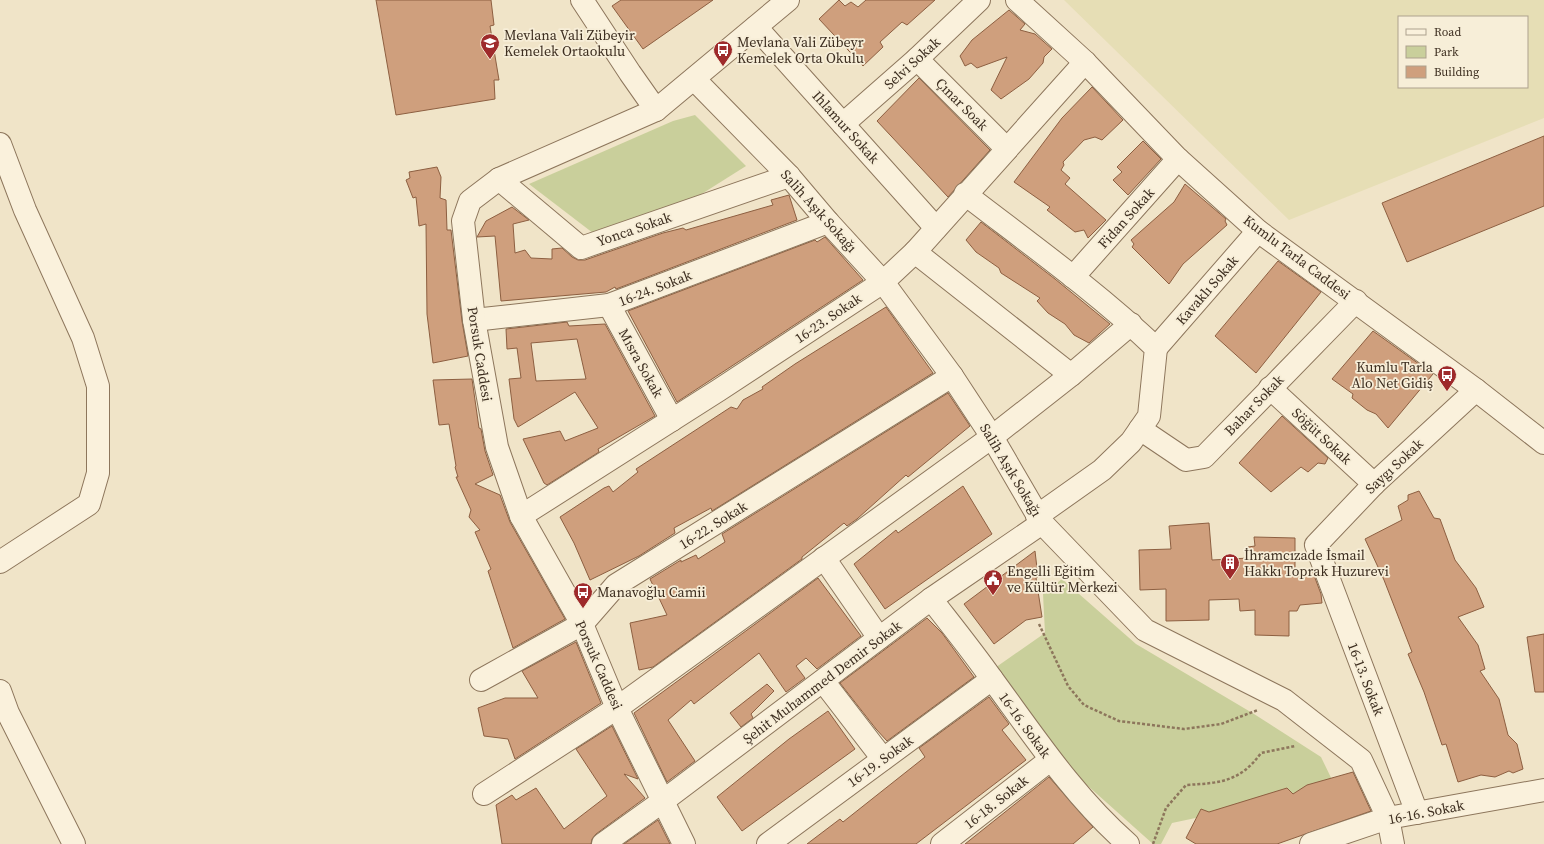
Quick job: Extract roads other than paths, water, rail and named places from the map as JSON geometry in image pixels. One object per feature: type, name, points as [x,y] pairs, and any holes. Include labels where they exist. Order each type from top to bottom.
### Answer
[{"type":"street","name":"Porsuk Caddesi","points":[[684,844],[617,708],[582,624],[521,516],[496,447],[474,320],[463,221],[470,201],[499,179],[656,110],[788,0]]},
{"type":"street","name":"Selvi Sokak","points":[[843,124],[917,59],[979,0]]},
{"type":"street","name":"Kumlu Tarla Caddesi","points":[[1017,0],[1085,62],[1178,159],[1258,231],[1356,301],[1476,390],[1544,443]]},
{"type":"street","points":[[586,2],[630,73],[656,110]]},
{"type":"street","name":"Ihlamur Sokak","points":[[756,27],[936,228]]},
{"type":"street","name":"Çınar Soak","points":[[917,59],[1007,149]]},
{"type":"street","name":"16-23. Sokak","points":[[521,516],[672,420],[883,282],[915,252],[965,194],[1085,62]]},
{"type":"street","name":"Salih Aşık Sokağı","points":[[694,79],[789,176],[828,222],[883,282],[952,376],[992,437],[1040,520],[1145,630],[1284,700],[1361,760],[1388,818],[1393,844]]},
{"type":"street","points":[[0,144],[25,210],[83,338],[98,386],[98,473],[89,504],[0,562]]},
{"type":"street","name":"Fidan Sokak","points":[[1073,277],[1178,159]]},
{"type":"street","name":"Yonca Sokak","points":[[499,179],[581,248],[789,176]]},
{"type":"street","points":[[965,194],[1073,277],[1131,324],[1156,348]]},
{"type":"street","name":"16-24. Sokak","points":[[474,320],[609,305],[828,222]]},
{"type":"street","name":"Kavaklı Sokak","points":[[1156,348],[1258,231]]},
{"type":"street","points":[[915,252],[1071,375]]},
{"type":"street","name":"Bahar Sokak","points":[[1140,429],[1186,460],[1204,457],[1356,301]]},
{"type":"street","name":"Mısra Sokak","points":[[609,305],[672,420]]},
{"type":"street","points":[[484,794],[617,708],[992,437],[1071,375],[1131,324]]},
{"type":"street","name":"Şehit Muhammed Demir Sokak","points":[[603,844],[663,801],[931,599],[1040,520],[1102,470],[1132,442],[1148,416],[1156,348]]},
{"type":"street","name":"16-22. Sokak","points":[[481,680],[582,624],[616,585],[952,376]]},
{"type":"street","name":"Söğüt Sokak","points":[[1270,388],[1374,484]]},
{"type":"street","name":"Saygı Sokak","points":[[1316,545],[1374,484],[1476,390]]},
{"type":"street","name":"16-13. Sokak","points":[[1316,545],[1416,813]]},
{"type":"street","points":[[824,558],[879,638]]},
{"type":"street","name":"16-16. Sokak","points":[[931,599],[992,679],[1050,760],[1114,840]]},
{"type":"street","name":"16-19. Sokak","points":[[768,844],[992,679]]},
{"type":"street","points":[[823,681],[883,759]]},
{"type":"street","points":[[1,696],[8,713],[74,844]]},
{"type":"street","name":"16-18. Sokak","points":[[942,844],[1050,760]]},
{"type":"street","name":"16-16. Sokak","points":[[1311,844],[1388,818],[1544,790]]},
{"type":"place","name":"Mevlana Vali Zübeyir Kemelek Ortaokulu","points":[[490,60]]},
{"type":"place","name":"Mevlana Vali Zübeyr Kemelek Orta Okulu","points":[[723,67]]},
{"type":"place","name":"Kumlu Tarla Alo Net Gidiş","points":[[1447,392]]},
{"type":"place","name":"İhramcızade İsmail Hakkı Toprak Huzurevi","points":[[1230,580]]},
{"type":"place","name":"Engelli Eğitim ve Kültür Merkezi","points":[[993,596]]},
{"type":"place","name":"Manavoğlu Camii","points":[[583,609]]}]
